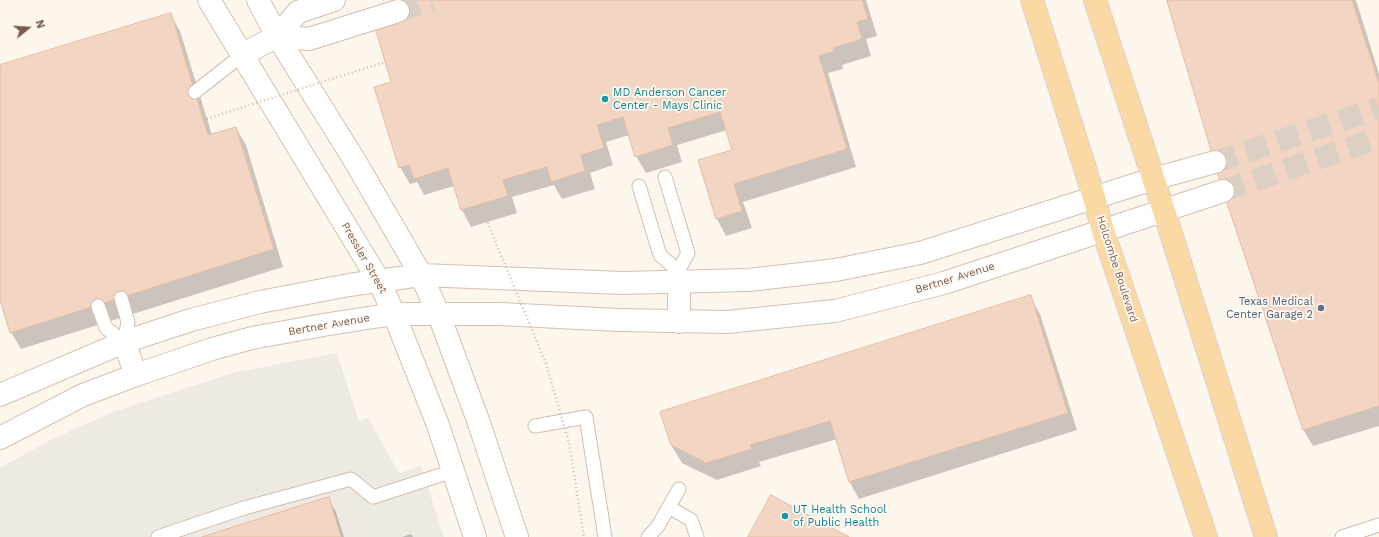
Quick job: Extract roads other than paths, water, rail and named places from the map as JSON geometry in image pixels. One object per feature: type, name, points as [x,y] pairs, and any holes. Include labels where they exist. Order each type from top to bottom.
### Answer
[{"type":"main road","name":"Holcombe Boulevard","points":[[1032,0],[1094,197],[1103,231],[1206,537]]},
{"type":"main road","points":[[1096,0],[1266,537]]},
{"type":"street","name":"Pressler Street","points":[[210,0],[379,281],[394,314],[438,424],[475,537]]},
{"type":"street","points":[[258,0],[277,36],[355,161],[421,275],[439,315],[479,423],[517,537]]},
{"type":"street","points":[[242,55],[277,36],[298,12],[334,0]]},
{"type":"street","points":[[277,36],[309,39],[398,11]]},
{"type":"street","points":[[0,395],[124,342],[191,320],[260,302],[421,275],[622,282],[678,276],[749,280],[828,271],[913,255],[1094,197],[1215,162]]},
{"type":"street","name":"Bertner Avenue","points":[[0,438],[82,395],[212,348],[252,338],[394,314],[500,314],[610,320],[727,322],[835,311],[944,283],[1223,191]]},
{"type":"street","points":[[678,276],[679,322]]},
{"type":"street","points":[[124,342],[136,375]]},
{"type":"lane","points":[[195,92],[242,55]]},
{"type":"lane","points":[[639,186],[660,255],[678,276],[688,253],[665,177]]},
{"type":"lane","points":[[98,306],[106,328],[124,342],[128,322],[121,298]]},
{"type":"lane","points":[[535,426],[586,417],[604,537]]},
{"type":"lane","points":[[158,537],[244,508],[352,479],[373,497],[453,471]]},
{"type":"lane","points":[[648,537],[658,526],[679,489]]},
{"type":"lane","points":[[669,507],[692,520],[697,537]]},
{"type":"lane","points":[[1342,537],[1379,525]]},
{"type":"tunnel","points":[[398,11],[432,0]]},
{"type":"tunnel","points":[[1215,162],[1379,108]]},
{"type":"tunnel","points":[[1223,191],[1379,138]]},
{"type":"place","name":"MD Anderson Cancer Center - Mays Clinic","points":[[605,99]]},
{"type":"place","name":"Texas Medical Center Garage 2","points":[[1321,308]]},
{"type":"place","name":"UT Health School of Public Health","points":[[785,516]]}]
